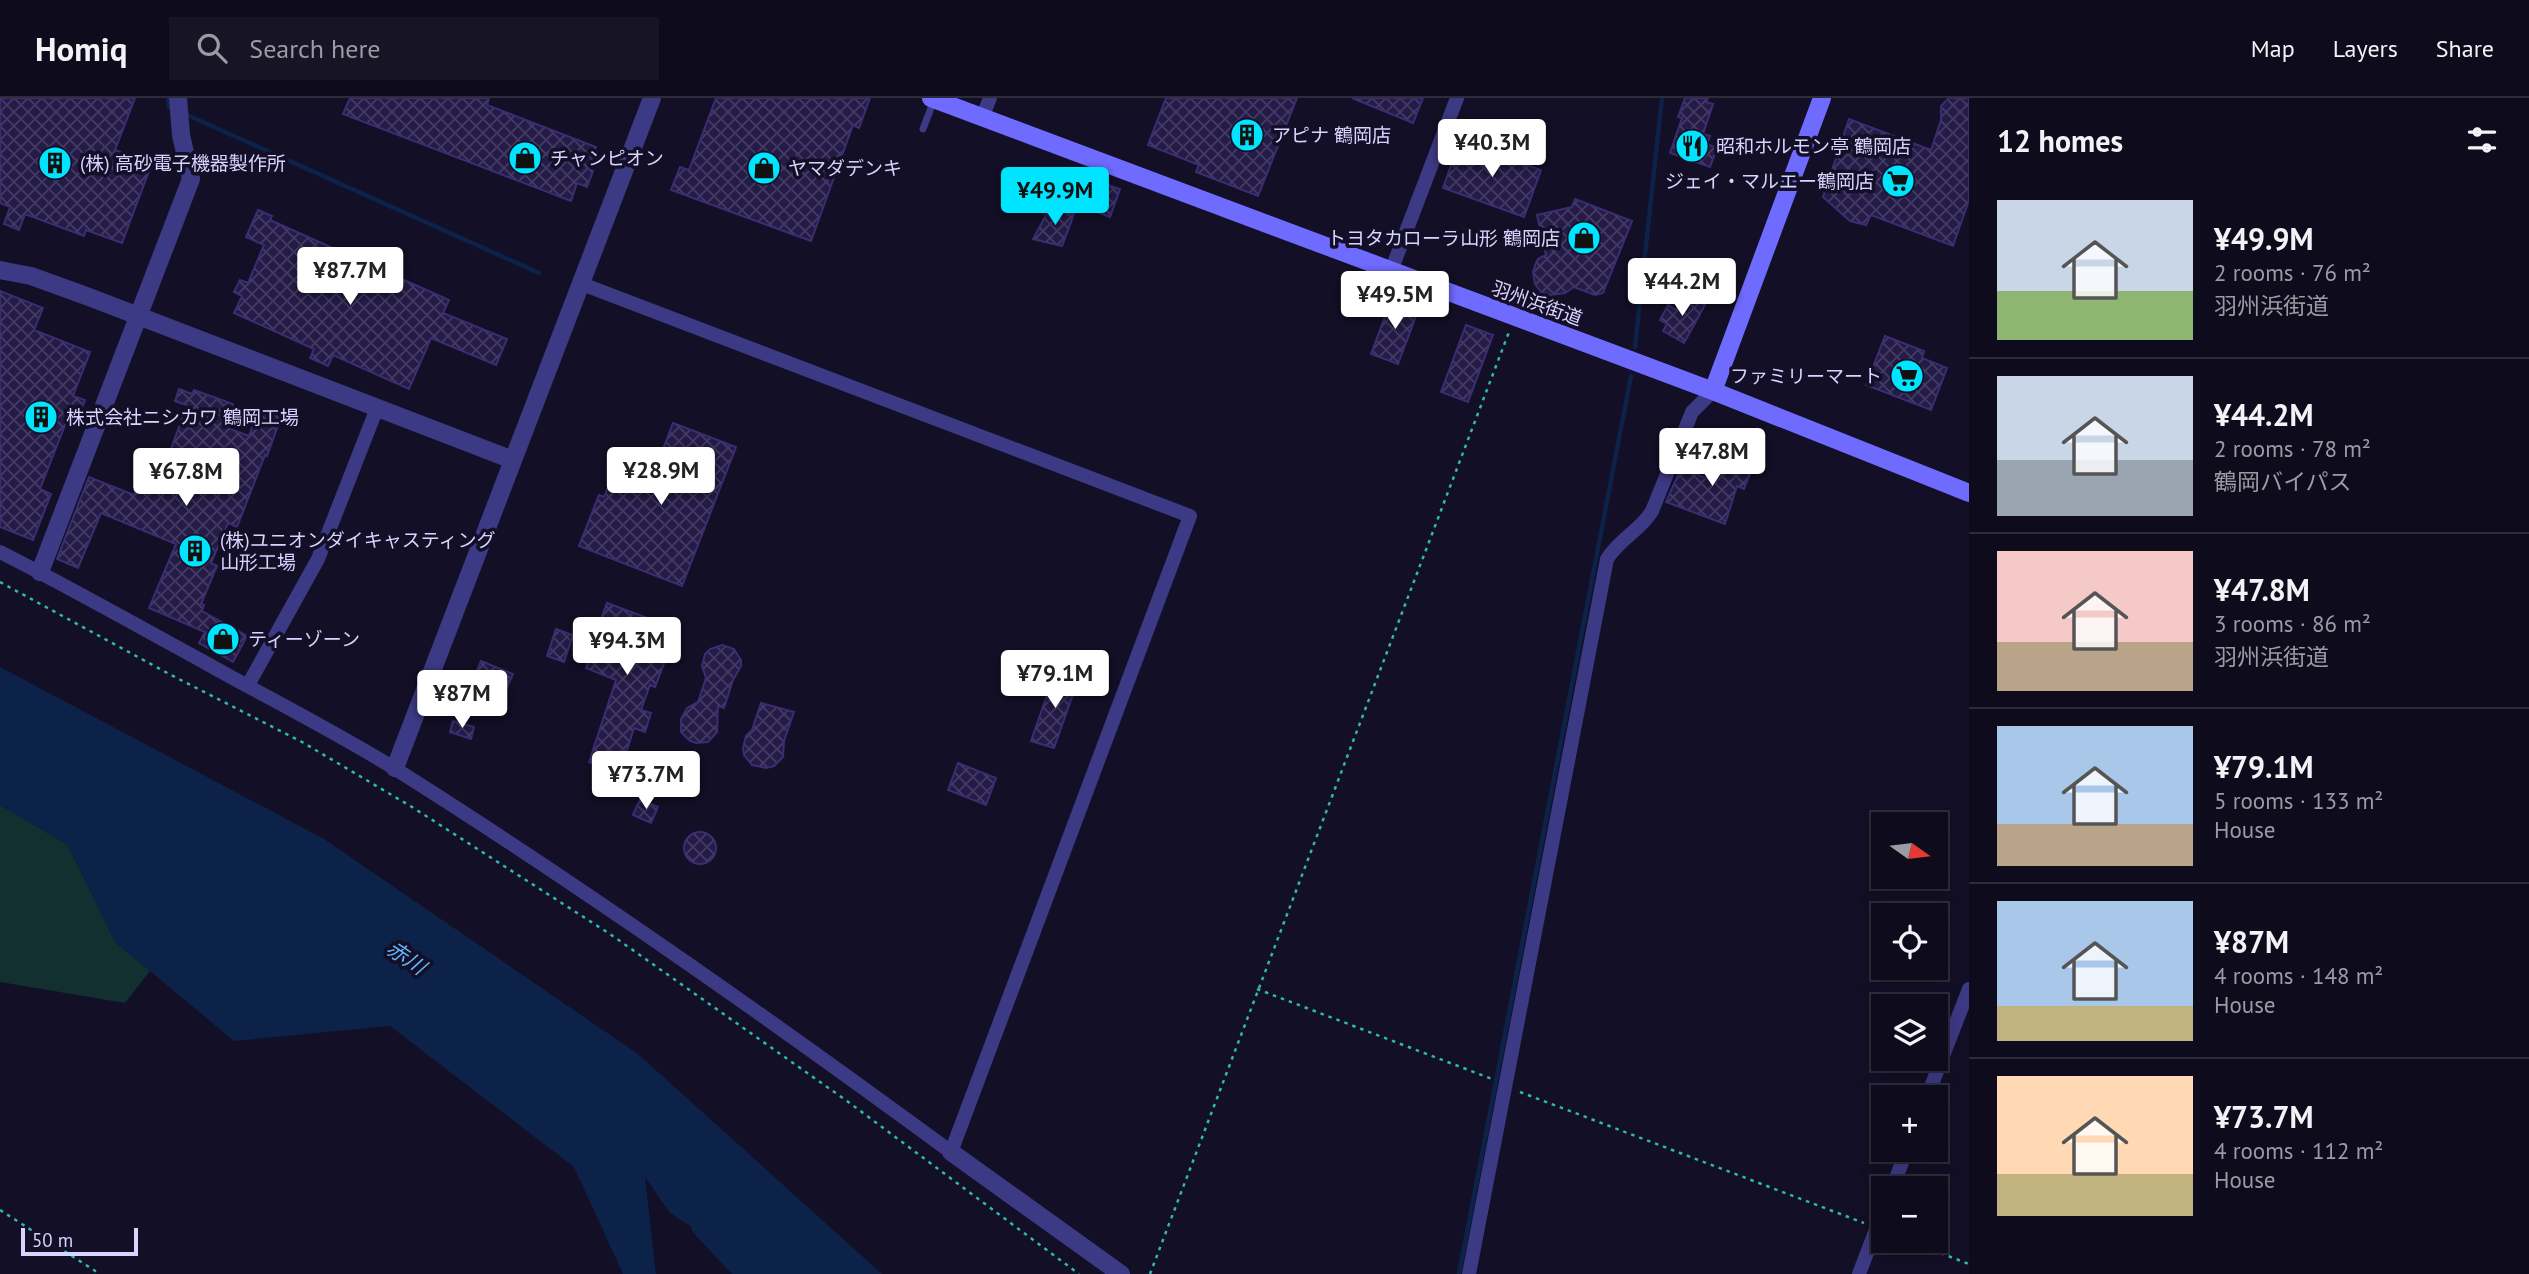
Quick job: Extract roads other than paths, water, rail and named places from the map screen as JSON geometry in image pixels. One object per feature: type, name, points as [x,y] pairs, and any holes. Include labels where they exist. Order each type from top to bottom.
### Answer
[{"type":"main road","points":[[1713,391],[1822,98]]},
{"type":"main road","name":"羽州浜街道","points":[[933,99],[1713,391],[1969,493]]},
{"type":"street","points":[[40,572],[191,179],[181,135],[178,98]]},
{"type":"street","points":[[395,768],[652,98]]},
{"type":"street","points":[[982,118],[990,98]]},
{"type":"street","points":[[1391,271],[1457,98]]},
{"type":"street","points":[[0,270],[31,276],[513,460]]},
{"type":"street","points":[[582,284],[1190,516],[951,1152]]},
{"type":"street","points":[[1469,1274],[1607,559],[1622,539],[1645,522],[1653,511],[1692,412],[1713,391]]},
{"type":"street","points":[[248,685],[318,559],[377,408]]},
{"type":"street","points":[[0,552],[248,685],[395,768],[674,954],[1121,1274]]},
{"type":"street","points":[[1932,1085],[1969,989]]},
{"type":"street","points":[[1859,1274],[1871,1243]]},
{"type":"lane","points":[[923,129],[933,99]]},
{"type":"water","points":[[0,667],[324,839],[638,1054],[882,1274],[765,1274],[670,1213],[645,1177],[656,1274],[623,1274],[574,1167],[390,1026],[234,1041],[115,942],[68,845],[0,805]]},
{"type":"waterway","points":[[168,98],[169,107],[174,110]]},
{"type":"waterway","points":[[1635,347],[1662,98]]},
{"type":"waterway","points":[[185,114],[539,273]]},
{"type":"waterway","points":[[1459,1274],[1631,376]]},
{"type":"waterway","name":"赤川","points":[[705,1225],[751,1274]]},
{"type":"place","name":"アピナ 鶴岡店","points":[[1247,135]]},
{"type":"place","name":"昭和ホルモン亭 鶴岡店","points":[[1692,146]]},
{"type":"place","name":"チャンピオン","points":[[525,158]]},
{"type":"place","name":"(株) 高砂電子機器製作所","points":[[55,163]]},
{"type":"place","name":"ヤマダデンキ","points":[[764,168]]},
{"type":"place","name":"ジェイ・マルエー鶴岡店","points":[[1898,181]]},
{"type":"place","name":"トヨタカローラ山形 鶴岡店","points":[[1584,238]]},
{"type":"place","name":"ファミリーマート","points":[[1907,376]]},
{"type":"place","name":"株式会社ニシカワ 鶴岡工場","points":[[41,417]]},
{"type":"place","name":"(株)ユニオンダイキャスティング 山形工場","points":[[195,551]]},
{"type":"place","name":"ティーゾーン","points":[[223,639]]}]
